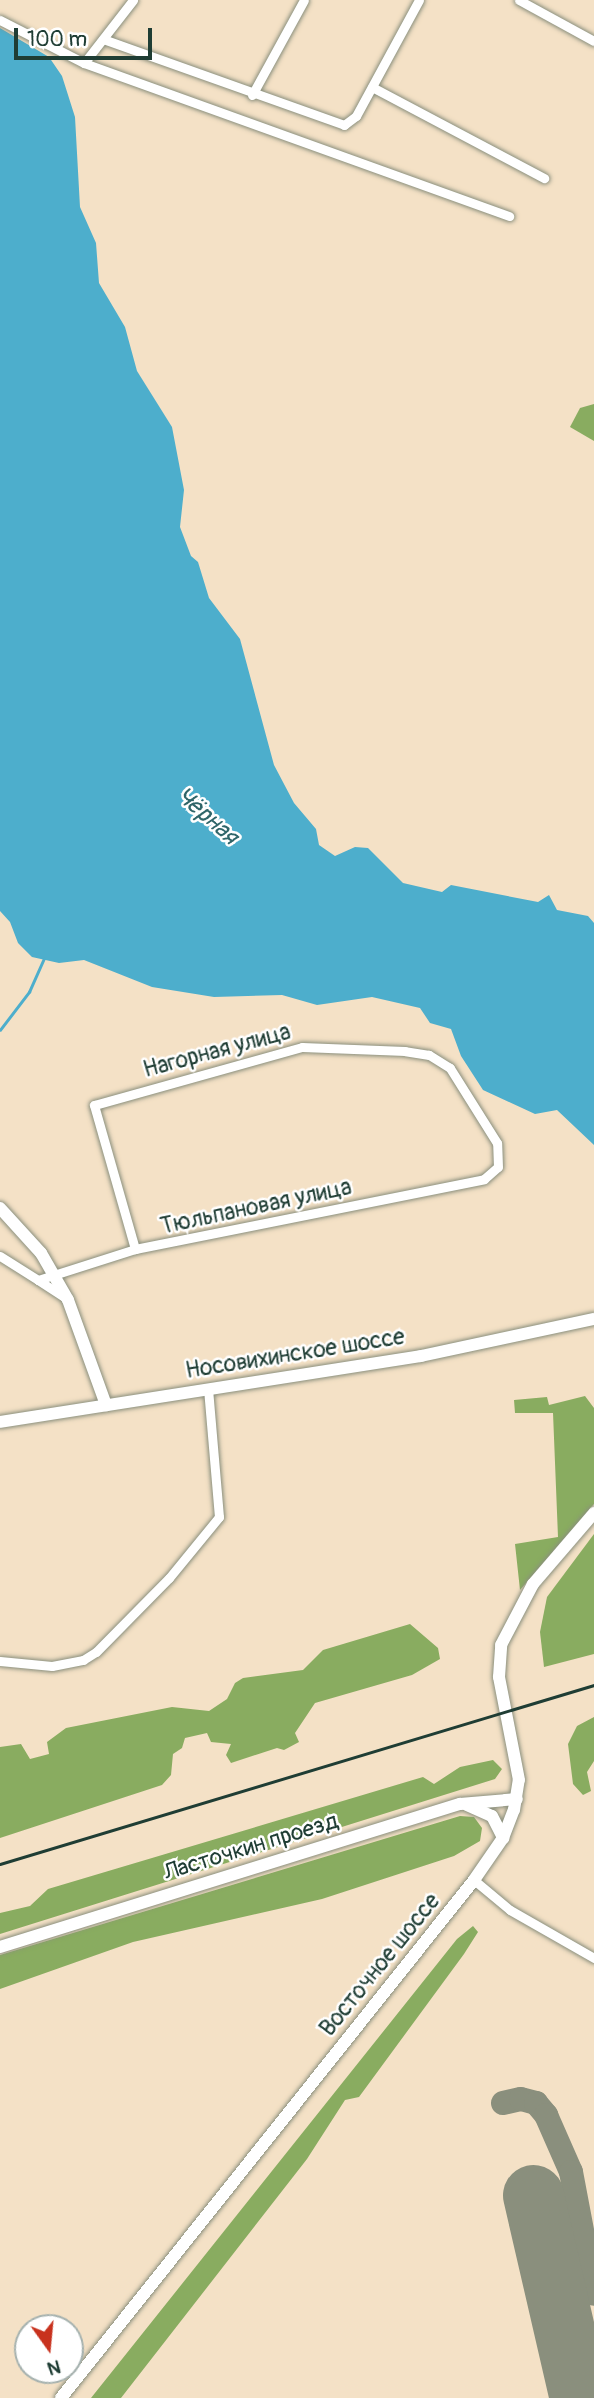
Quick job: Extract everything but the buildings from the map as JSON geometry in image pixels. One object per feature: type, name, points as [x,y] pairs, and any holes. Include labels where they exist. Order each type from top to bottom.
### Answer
[{"type":"main road","points":[[0,1208],[54,1273],[68,1300],[106,1405]]},
{"type":"main road","name":"Носовихинское шоссе","points":[[0,1422],[421,1356],[594,1320]]},
{"type":"main road","name":"Восточное шоссе","points":[[61,2398],[474,1880],[502,1838],[517,1799],[518,1758],[499,1677],[501,1645],[533,1584],[594,1513]]},
{"type":"main road","name":"Ласточкин проезд","points":[[0,1947],[460,1804],[517,1799]]},
{"type":"main road","points":[[460,1804],[482,1809],[492,1816],[502,1838]]},
{"type":"street","points":[[84,63],[133,0]]},
{"type":"street","points":[[252,95],[304,0]]},
{"type":"street","points":[[103,39],[252,95],[344,125],[356,116],[419,0]]},
{"type":"street","points":[[519,0],[594,41]]},
{"type":"street","points":[[0,20],[84,63],[509,216]]},
{"type":"street","points":[[372,87],[544,178]]},
{"type":"street","name":"Нагорная улица","points":[[135,1249],[94,1105],[302,1046],[405,1051],[429,1055],[450,1068],[497,1143],[498,1167],[484,1179]]},
{"type":"street","name":"Тюльпановая улица","points":[[38,1280],[135,1249],[484,1179]]},
{"type":"street","points":[[0,1256],[68,1300]]},
{"type":"street","points":[[0,1661],[52,1665],[83,1660],[96,1652],[169,1578],[219,1517],[208,1388]]},
{"type":"street","points":[[474,1880],[510,1910],[594,1958]]},
{"type":"green space","points":[[594,404],[594,441],[570,427],[580,408]]},
{"type":"green space","points":[[585,1396],[594,1408],[594,1504],[520,1590],[515,1544],[558,1537],[553,1413],[515,1413],[514,1400],[547,1397],[549,1405]]},
{"type":"green space","points":[[594,1534],[594,1654],[544,1667],[540,1632],[547,1597]]},
{"type":"green space","points":[[410,1624],[438,1648],[440,1659],[412,1675],[315,1703],[295,1733],[299,1742],[284,1750],[277,1748],[231,1763],[226,1755],[231,1744],[211,1742],[207,1733],[185,1738],[182,1748],[173,1754],[171,1775],[162,1785],[0,1838],[0,1747],[21,1744],[30,1759],[49,1754],[47,1742],[66,1728],[172,1707],[209,1711],[227,1699],[235,1683],[243,1678],[303,1670],[323,1650]]},
{"type":"green space","points":[[594,1717],[594,1761],[587,1772],[591,1791],[583,1795],[573,1784],[568,1744],[577,1726]]},
{"type":"green space","points":[[493,1760],[502,1769],[495,1779],[0,1934],[0,1913],[30,1906],[48,1889],[423,1777],[434,1784],[460,1767]]},
{"type":"green space","points":[[460,1816],[474,1817],[482,1828],[480,1841],[454,1856],[322,1899],[133,1942],[0,1989],[0,1955]]},
{"type":"green space","points":[[473,1926],[478,1932],[464,1954],[359,2097],[345,2100],[307,2159],[121,2398],[91,2398],[457,1939]]},
{"type":"water","name":"Чёрная","points":[[0,28],[49,57],[62,76],[75,117],[80,207],[96,243],[99,283],[125,327],[137,371],[172,427],[184,490],[180,527],[191,556],[198,562],[209,598],[240,639],[274,765],[294,803],[316,829],[319,845],[335,856],[355,847],[368,848],[403,883],[442,892],[451,885],[538,902],[549,895],[557,910],[588,916],[594,923],[594,1145],[557,1110],[535,1114],[483,1090],[461,1056],[451,1029],[430,1023],[420,1008],[372,997],[317,1005],[282,995],[214,997],[152,987],[84,960],[59,963],[32,957],[18,943],[10,922],[0,911]]},
{"type":"waterway","points":[[0,1030],[29,992],[44,959]]},
{"type":"taxiway","points":[[503,2103],[521,2099],[536,2103],[546,2115],[571,2172],[594,2294]]},
{"type":"runway","points":[[533,2195],[580,2398]]},
{"type":"railway","points":[[0,1864],[594,1685]]}]
